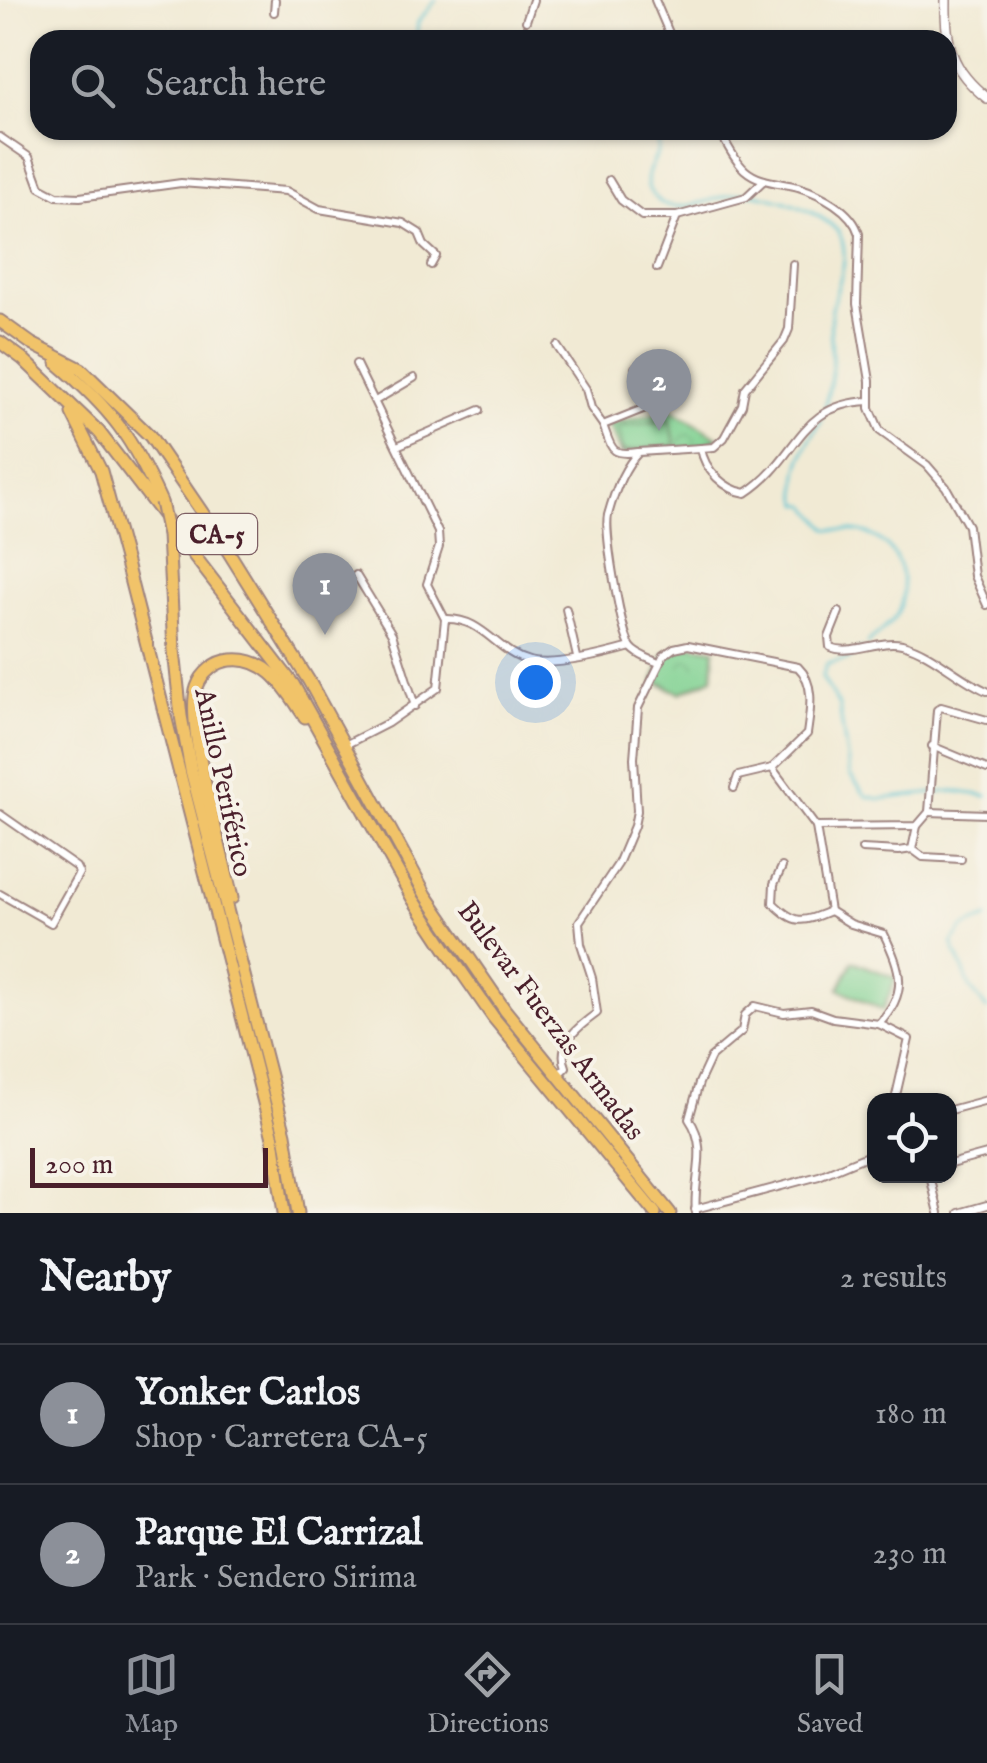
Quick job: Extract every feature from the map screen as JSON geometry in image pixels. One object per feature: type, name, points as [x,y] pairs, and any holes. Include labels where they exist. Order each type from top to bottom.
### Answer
[{"type":"highway","name":"CA-5","points":[[0,321],[32,344],[81,369],[150,436],[223,543],[345,746]]},
{"type":"highway","name":"CA-5","points":[[0,342],[99,432],[294,684],[367,814]]},
{"type":"highway","name":"Anillo Periférico","points":[[32,344],[112,413],[141,459],[161,502],[168,535],[181,716],[191,770],[285,1134],[298,1213]]},
{"type":"highway","name":"Anillo Periférico","points":[[65,401],[86,435],[101,471],[126,562],[272,1138],[284,1213]]},
{"type":"highway","points":[[250,1000],[200,751],[194,702],[202,676],[212,667],[234,659],[260,664],[272,672],[367,814]]},
{"type":"highway","name":"Bulevar Fuerzas Armadas","points":[[345,746],[426,895],[505,1010],[670,1213]]},
{"type":"highway","name":"Bulevar Fuerzas Armadas","points":[[367,814],[414,898],[493,1017],[655,1213]]},
{"type":"street","points":[[274,12],[275,0]]},
{"type":"street","points":[[526,21],[532,0]]},
{"type":"street","points":[[655,0],[668,30]]},
{"type":"street","points":[[946,0],[947,30]]},
{"type":"street","points":[[957,63],[970,84],[987,98]]},
{"type":"street","points":[[0,137],[29,157],[40,187],[57,196],[116,193],[181,183],[286,191],[319,209],[403,223],[419,233],[424,245],[436,256],[431,266]]},
{"type":"street","points":[[725,140],[744,169],[764,180],[800,188],[826,200],[857,226],[857,304],[870,401],[880,431],[926,465],[946,487],[968,526],[974,576],[987,605]]},
{"type":"street","points":[[609,180],[620,200],[642,216],[677,216],[746,197],[764,180]]},
{"type":"street","points":[[657,268],[677,216]]},
{"type":"street","points":[[557,346],[586,388],[591,408],[614,451],[619,454],[714,446],[724,438],[742,405],[745,389],[773,357],[790,329],[793,264]]},
{"type":"street","points":[[345,746],[415,706],[438,688],[445,619],[428,584],[439,547],[438,532],[356,364]]},
{"type":"street","points":[[602,425],[644,409],[656,399],[635,368]]},
{"type":"street","points":[[375,402],[414,378]]},
{"type":"street","points":[[702,448],[710,471],[728,487],[746,493],[785,457],[811,421],[842,402],[870,401]]},
{"type":"street","points":[[397,446],[480,410]]},
{"type":"street","points":[[639,452],[626,467],[607,520],[621,616],[632,647],[658,663]]},
{"type":"street","points":[[356,574],[392,634],[415,706]]},
{"type":"street","points":[[566,609],[576,657]]},
{"type":"street","points":[[839,612],[829,637],[830,647],[839,651],[880,643],[900,644],[987,691]]},
{"type":"street","points":[[445,619],[480,627],[508,652],[526,661],[558,661],[632,647]]},
{"type":"street","points":[[558,1075],[566,1067],[563,1052],[568,1041],[597,1014],[579,922],[618,864],[634,826],[635,721],[658,663],[674,648],[688,645],[798,667],[806,674],[810,688],[807,734],[772,768],[738,776],[734,788]]},
{"type":"street","points":[[912,848],[917,826],[929,812],[936,710],[940,707],[987,720]]},
{"type":"street","points":[[932,746],[987,769]]},
{"type":"street","points":[[772,768],[816,827],[830,911],[851,924],[884,934],[893,953],[900,994],[880,1024]]},
{"type":"street","points":[[929,812],[987,814]]},
{"type":"street","points":[[0,815],[76,867],[79,873],[51,923],[0,894]]},
{"type":"street","points":[[816,827],[917,826]]},
{"type":"street","points":[[862,849],[912,848]]},
{"type":"street","points":[[912,848],[922,856],[962,860]]},
{"type":"street","points":[[782,867],[772,894],[773,904],[798,922],[830,911]]},
{"type":"street","points":[[867,1156],[819,1176],[695,1211],[694,1192],[702,1154],[690,1118],[691,1107],[712,1057],[742,1031],[748,1011],[761,1005],[784,1013],[804,1009],[833,1018],[880,1024],[909,1039],[897,1093]]},
{"type":"street","points":[[957,1108],[987,1100]]},
{"type":"street","points":[[957,1162],[987,1154]]},
{"type":"street","points":[[932,1183],[939,1213]]},
{"type":"street","points":[[959,1213],[987,1205]]},
{"type":"green space","points":[[672,410],[719,438],[701,446],[622,455],[608,424]]},
{"type":"green space","points":[[669,420],[676,445],[623,452],[618,427]]},
{"type":"green space","points":[[688,645],[715,649],[713,678],[680,693],[654,681],[664,655]]},
{"type":"green space","points":[[853,961],[896,978],[883,1010],[839,989]]},
{"type":"waterway","points":[[417,30],[418,22],[436,0]]},
{"type":"waterway","points":[[658,140],[647,179],[657,200],[679,206],[753,194],[799,207],[837,231],[844,258],[831,315],[832,370],[825,408]]},
{"type":"waterway","points":[[822,420],[801,460],[797,481],[800,504],[807,505],[828,529],[859,531],[879,540],[895,557],[903,580],[896,616],[867,644]]},
{"type":"waterway","points":[[861,649],[849,659],[827,664],[822,677],[839,706],[850,775],[866,796],[880,799],[953,791],[987,796]]},
{"type":"waterway","points":[[987,918],[963,928],[952,943],[971,989],[987,1009]]},
{"type":"place","name":"Parque El Carrizal","points":[[659,431]]},
{"type":"place","name":"Yonker Carlos","points":[[325,635]]}]
